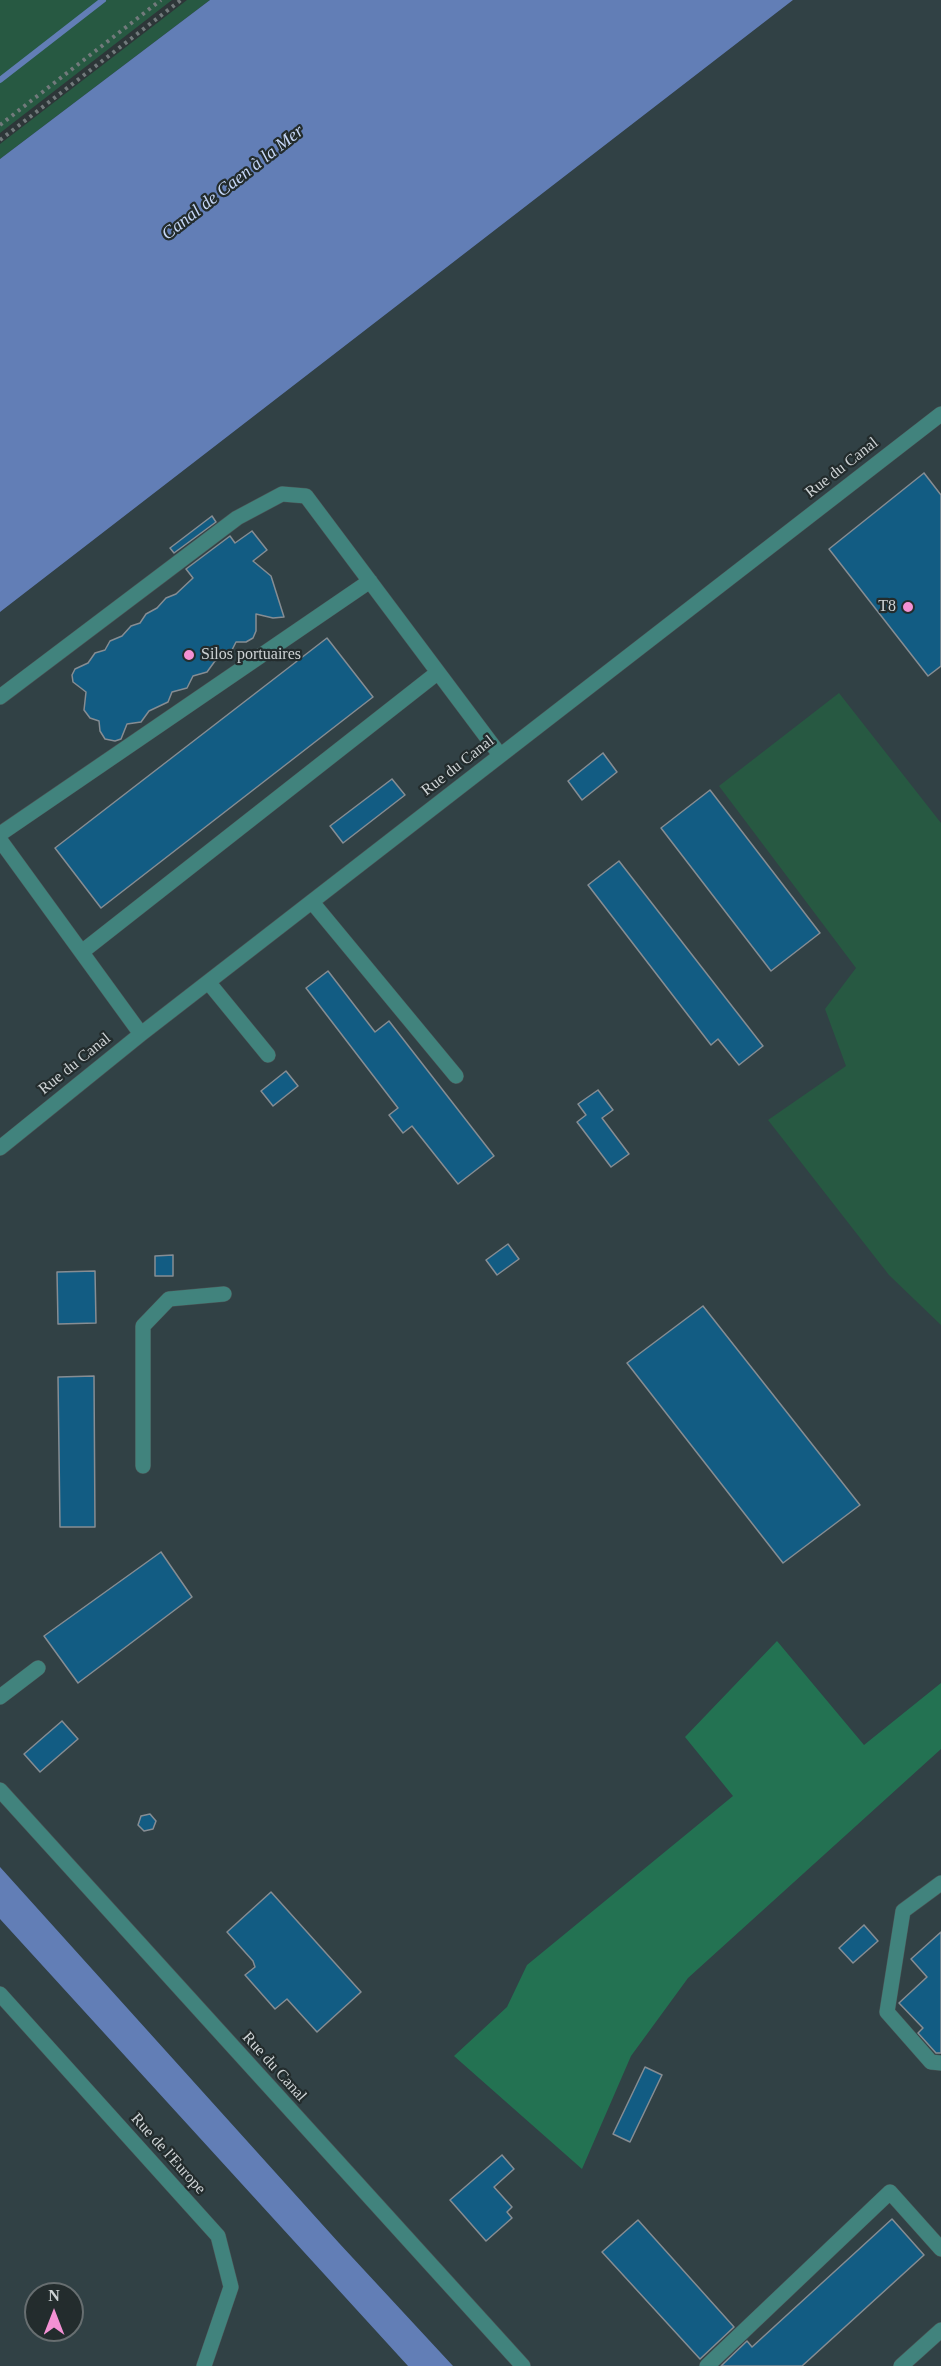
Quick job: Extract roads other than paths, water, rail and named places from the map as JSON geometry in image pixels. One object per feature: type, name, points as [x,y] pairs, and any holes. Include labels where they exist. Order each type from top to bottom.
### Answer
[{"type":"street","name":"Rue du Canal","points":[[0,1148],[141,1034],[941,414]]},
{"type":"street","points":[[0,697],[237,518],[282,494],[306,496],[500,755]]},
{"type":"street","points":[[0,834],[370,581]]},
{"type":"street","points":[[83,951],[437,673]]},
{"type":"street","points":[[0,840],[83,951],[141,1034]]},
{"type":"street","points":[[312,902],[456,1076]]},
{"type":"street","points":[[209,983],[268,1055]]},
{"type":"street","points":[[143,1466],[143,1326],[169,1299],[224,1294]]},
{"type":"street","points":[[0,1697],[38,1668]]},
{"type":"street","name":"Rue du Canal","points":[[0,1790],[523,2366]]},
{"type":"street","points":[[941,1883],[903,1911],[887,2012],[931,2062],[941,2063]]},
{"type":"street","name":"Rue de l'Europe","points":[[0,1994],[218,2236],[231,2286],[204,2366]]},
{"type":"street","points":[[707,2366],[890,2192],[941,2248]]},
{"type":"street","points":[[901,2366],[941,2330]]},
{"type":"water","name":"Canal de Caen à la Mer","points":[[210,0],[793,0],[0,612],[0,159]]},
{"type":"water","points":[[0,1867],[453,2366],[408,2366],[0,1919]]},
{"type":"waterway","points":[[0,80],[103,0]]},
{"type":"place","name":"T8","points":[[908,607]]},
{"type":"place","name":"Silos portuaires","points":[[189,655]]}]
